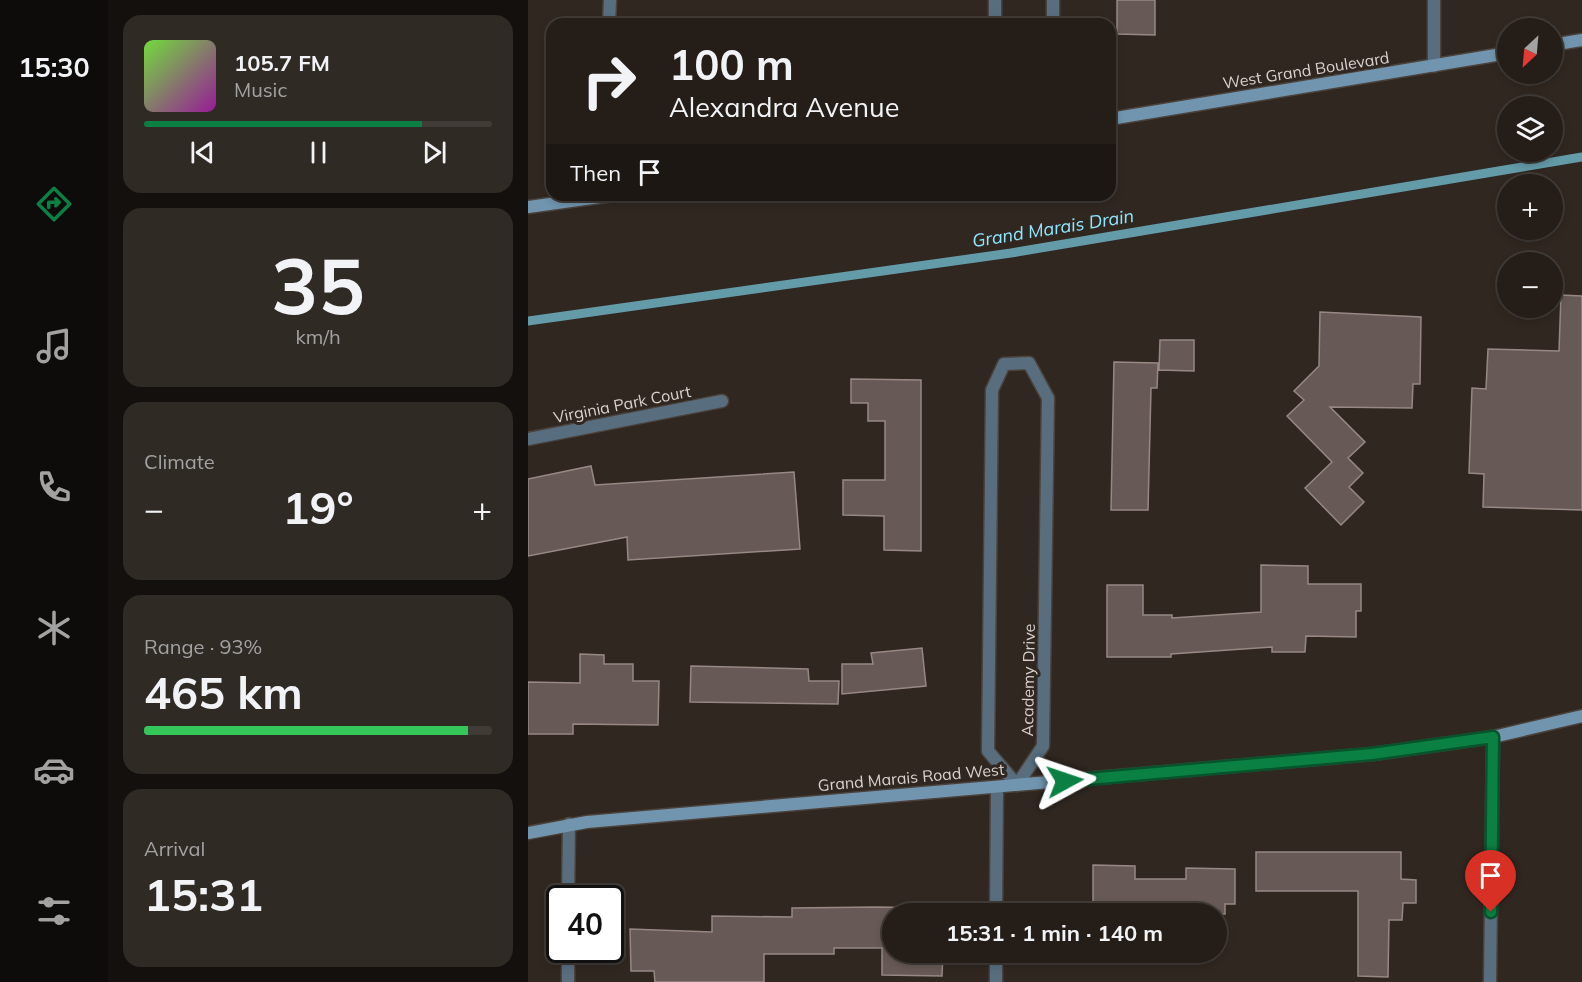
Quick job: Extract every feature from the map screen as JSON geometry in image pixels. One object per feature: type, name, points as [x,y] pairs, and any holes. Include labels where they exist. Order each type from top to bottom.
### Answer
[{"type":"street","points":[[609,18],[610,0]]},
{"type":"street","points":[[995,0],[995,18]]},
{"type":"street","points":[[1053,0],[1053,18]]},
{"type":"street","points":[[1434,0],[1434,66]]},
{"type":"street","points":[[1563,43],[1582,40]]},
{"type":"street","name":"West Grand Boulevard","points":[[1116,118],[1497,55]]},
{"type":"street","points":[[528,207],[569,201]]},
{"type":"street","name":"Academy Drive","points":[[1029,363],[1048,398],[1043,746],[1017,785],[987,751],[992,390],[1004,364],[1029,363]]},
{"type":"street","name":"Virginia Park Court","points":[[528,440],[722,401]]},
{"type":"street","name":"Grand Marais Road West","points":[[528,833],[569,824],[1372,754],[1493,737],[1582,716]]},
{"type":"street","points":[[1490,982],[1493,737]]},
{"type":"street","points":[[996,903],[997,787]]},
{"type":"street","points":[[568,885],[569,824]]},
{"type":"street","points":[[568,963],[568,982]]},
{"type":"street","points":[[996,963],[996,982]]},
{"type":"building","points":[[1117,0],[1155,0],[1155,35],[1117,34]]},
{"type":"building","points":[[1563,295],[1582,296],[1582,510],[1483,507],[1484,474],[1469,473],[1472,388],[1486,389],[1488,349],[1559,351]]},
{"type":"building","points":[[1320,312],[1421,317],[1420,384],[1413,384],[1412,408],[1330,407],[1365,442],[1348,458],[1363,473],[1349,487],[1364,502],[1341,525],[1305,488],[1332,462],[1287,416],[1304,400],[1294,391],[1319,366]]},
{"type":"building","points":[[1160,340],[1194,340],[1194,371],[1159,370]]},
{"type":"building","points":[[1114,362],[1158,363],[1157,388],[1151,388],[1148,510],[1111,510]]},
{"type":"building","points":[[851,379],[921,380],[921,551],[884,550],[884,516],[843,515],[843,480],[885,480],[885,421],[868,421],[868,403],[851,403]]},
{"type":"building","points":[[591,466],[595,485],[794,472],[800,549],[628,560],[627,537],[528,556],[528,479]]},
{"type":"building","points":[[1261,565],[1308,566],[1308,584],[1361,584],[1361,611],[1356,611],[1356,637],[1306,636],[1305,652],[1272,652],[1272,647],[1171,654],[1171,657],[1107,657],[1107,585],[1143,585],[1143,615],[1172,615],[1172,618],[1261,612]]},
{"type":"building","points":[[922,648],[926,686],[842,694],[842,664],[873,664],[871,653]]},
{"type":"building","points":[[580,654],[604,655],[604,664],[633,664],[633,681],[659,681],[658,725],[573,724],[573,734],[528,734],[528,682],[580,683]]},
{"type":"building","points":[[691,666],[808,669],[809,681],[839,681],[838,704],[690,702]]},
{"type":"building","points":[[1256,852],[1401,852],[1401,879],[1416,880],[1416,903],[1403,903],[1402,920],[1389,920],[1388,977],[1358,976],[1358,891],[1256,891]]},
{"type":"building","points":[[1093,865],[1135,866],[1135,879],[1186,879],[1186,868],[1235,869],[1235,904],[1093,903]]},
{"type":"building","points":[[882,907],[882,948],[834,948],[834,954],[764,954],[764,982],[655,982],[654,971],[631,971],[630,929],[712,932],[712,916],[792,917],[792,908]]},
{"type":"building","points":[[882,963],[943,963],[942,976],[882,975]]},
{"type":"waterway","name":"Grand Marais Drain","points":[[528,321],[1011,253],[1582,157]]},
{"type":"route","points":[[1065,781],[1372,754],[1493,737],[1491,912]]}]
